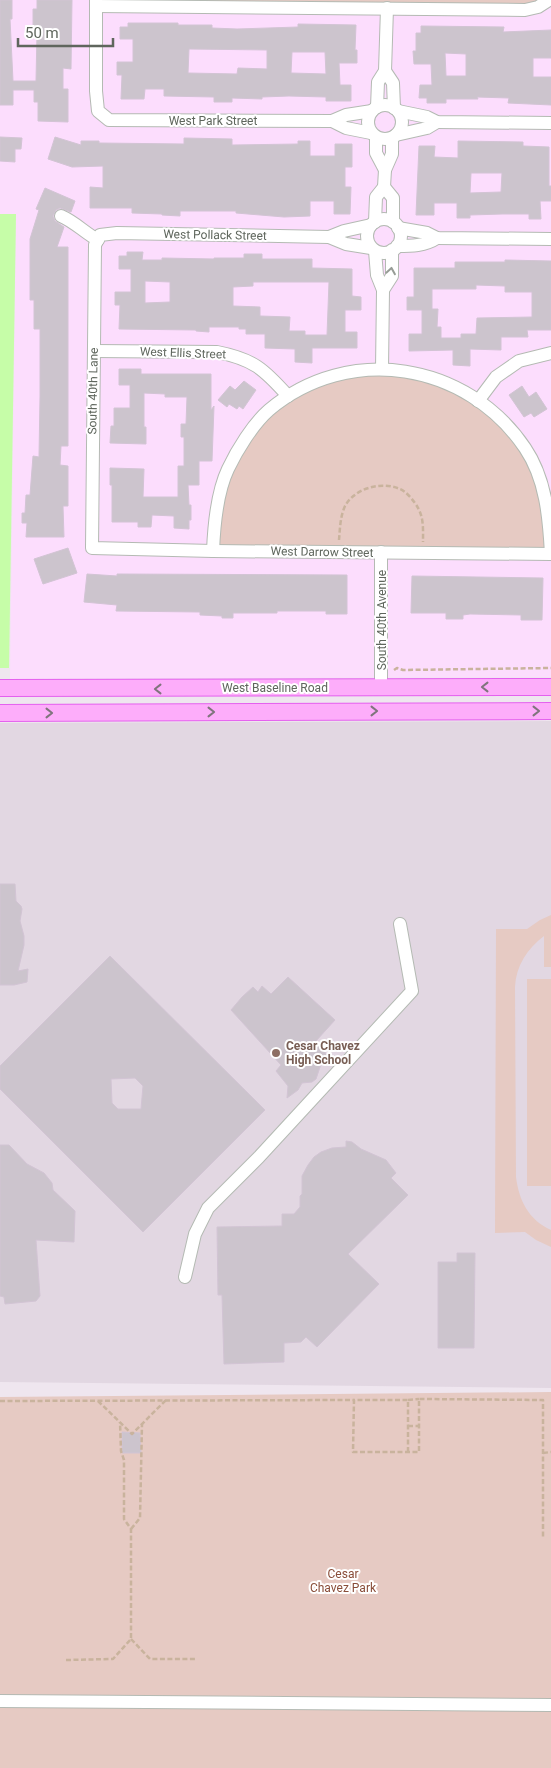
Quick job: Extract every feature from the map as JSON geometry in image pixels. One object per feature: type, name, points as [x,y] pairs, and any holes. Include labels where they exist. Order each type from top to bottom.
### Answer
[{"type":"main road","name":"West Baseline Road","points":[[0,688],[551,687]]},
{"type":"main road","name":"West Baseline Road","points":[[0,713],[551,711]]},
{"type":"street","points":[[96,3],[525,10],[538,7],[549,0]]},
{"type":"street","name":"West Park Street","points":[[96,3],[96,92],[98,111],[109,120],[332,122],[346,128],[374,135]]},
{"type":"street","points":[[385,170],[376,153],[374,135],[368,122],[374,109],[378,82],[385,71],[387,8]]},
{"type":"street","points":[[382,369],[383,290],[377,275],[373,249],[369,244],[367,234],[373,224],[376,197],[384,187],[385,170],[392,154],[394,136],[402,121],[396,110],[393,83],[385,71]]},
{"type":"street","points":[[374,109],[385,105],[396,110],[427,117],[437,122],[551,123]]},
{"type":"street","name":"West Park Street","points":[[332,122],[346,115],[374,109]]},
{"type":"street","points":[[374,135],[384,139],[427,128],[437,122]]},
{"type":"street","points":[[383,290],[392,276],[395,248],[400,237],[396,225],[393,198],[384,187]]},
{"type":"street","points":[[61,216],[72,220],[87,234],[99,238]]},
{"type":"street","points":[[373,224],[384,220],[396,225],[427,232],[436,238],[551,239]]},
{"type":"street","name":"West Pollack Street","points":[[99,238],[117,233],[329,236],[373,224]]},
{"type":"street","name":"West Pollack Street","points":[[329,236],[346,244],[373,249]]},
{"type":"street","name":"South 40th Lane","points":[[92,548],[95,245],[99,238]]},
{"type":"street","points":[[373,249],[384,253],[395,248],[430,243],[436,238]]},
{"type":"street","name":"West Ellis Street","points":[[94,351],[217,352],[232,355],[260,367],[288,396]]},
{"type":"street","points":[[478,401],[496,377],[519,361],[551,353]]},
{"type":"street","points":[[213,551],[215,514],[227,470],[252,430],[268,412],[288,396],[316,381],[346,372],[382,369],[402,370],[447,384],[478,401],[503,421],[526,449],[540,481],[549,513],[551,554]]},
{"type":"street","name":"West Darrow Street","points":[[92,548],[551,554]]},
{"type":"street","name":"South 40th Avenue","points":[[382,552],[382,687]]},
{"type":"street","points":[[185,1277],[195,1234],[208,1208],[259,1157],[412,992],[400,924]]},
{"type":"street","points":[[0,1701],[551,1705]]},
{"type":"path","points":[[339,552],[340,522],[345,506],[354,495],[369,488],[382,485],[401,489],[419,508],[423,524],[424,553]]},
{"type":"path","points":[[394,670],[397,668],[403,670],[551,668]]},
{"type":"path","points":[[354,1400],[353,1452],[419,1452],[419,1399]]},
{"type":"path","points":[[98,1401],[132,1434],[166,1400]]},
{"type":"path","points":[[408,1400],[408,1452]]},
{"type":"path","points":[[0,1401],[543,1400],[543,1538]]},
{"type":"path","points":[[66,1660],[113,1659],[131,1639],[131,1529],[124,1518],[124,1460],[120,1451],[120,1422]]},
{"type":"path","points":[[131,1529],[140,1518],[142,1424]]},
{"type":"path","points":[[408,1426],[419,1426]]},
{"type":"path","points":[[543,1453],[551,1452]]},
{"type":"path","points":[[131,1639],[150,1659],[197,1659]]},
{"type":"shaded area","points":[[0,0],[551,0],[551,677],[10,679],[16,215],[0,214]]},
{"type":"shaded area","points":[[0,214],[16,214],[9,668],[0,668]]},
{"type":"shaded area","name":"Cesar Chavez High School","points":[[551,721],[551,1388],[0,1382],[0,723]]},
{"type":"green space","points":[[96,0],[549,0],[538,7]]},
{"type":"green space","points":[[382,369],[447,384],[503,421],[540,481],[551,554],[213,551],[227,470],[268,412],[316,381]]},
{"type":"green space","points":[[551,915],[551,967],[544,967],[544,936],[532,946],[520,965],[515,987],[517,1186],[526,1209],[537,1221],[551,1230],[551,1247],[525,1232],[495,1233],[496,929],[527,929]]},
{"type":"green space","points":[[527,979],[551,979],[551,1186],[527,1186]]},
{"type":"green space","name":"Cesar Chavez Park","points":[[551,1392],[551,1768],[0,1768],[0,1397]]},
{"type":"building","points":[[0,0],[12,0],[12,19],[10,19],[13,81],[36,81],[37,33],[33,33],[33,9],[37,9],[37,0],[72,0],[71,69],[63,68],[63,89],[68,89],[68,122],[38,121],[38,102],[34,102],[34,90],[13,90],[13,105],[0,105]]},
{"type":"building","points":[[128,23],[178,23],[178,25],[212,25],[212,28],[237,29],[298,27],[298,24],[356,25],[355,50],[357,50],[357,63],[339,63],[340,85],[351,85],[351,101],[326,101],[326,97],[289,96],[262,97],[262,99],[232,98],[232,102],[214,102],[214,97],[164,96],[164,89],[145,89],[144,99],[121,99],[122,75],[117,75],[117,62],[133,62],[133,39],[120,39],[120,27],[128,27]],"holes":[[[189,49],[267,50],[267,69],[238,68],[237,74],[188,73]],[[292,52],[325,52],[326,74],[291,73]]]},
{"type":"building","points":[[421,26],[504,27],[503,32],[551,30],[551,58],[533,58],[533,77],[551,77],[551,105],[508,103],[509,98],[477,97],[478,99],[446,99],[446,103],[427,103],[427,98],[419,98],[420,85],[432,85],[431,64],[414,64],[413,51],[416,51],[416,33],[421,33]],"holes":[[[445,53],[466,54],[466,76],[446,76]]]},
{"type":"building","points":[[0,137],[22,138],[21,149],[15,149],[15,162],[0,161]]},
{"type":"building","points":[[55,137],[81,145],[81,141],[184,144],[184,138],[232,139],[232,145],[298,144],[298,141],[310,141],[310,156],[335,156],[335,144],[352,144],[352,167],[345,167],[345,187],[351,187],[350,214],[334,214],[334,201],[310,201],[310,216],[284,217],[236,213],[236,211],[180,211],[180,216],[132,213],[132,208],[90,208],[90,187],[103,188],[103,166],[72,167],[48,159]]},
{"type":"building","points":[[458,141],[523,142],[523,146],[549,147],[551,201],[540,201],[541,219],[529,219],[529,214],[470,215],[470,218],[457,218],[457,203],[434,203],[434,215],[416,215],[419,146],[435,146],[434,157],[458,158]],"holes":[[[471,173],[502,173],[501,192],[470,193]]]},
{"type":"building","points":[[45,188],[75,201],[71,212],[60,208],[56,210],[53,216],[55,221],[64,227],[57,247],[68,247],[68,446],[61,446],[60,465],[68,466],[68,506],[63,506],[64,537],[26,537],[27,523],[22,523],[22,513],[25,513],[26,495],[30,495],[33,456],[39,457],[40,397],[40,329],[34,329],[34,300],[30,300],[30,239],[39,210],[36,209]]},
{"type":"building","points":[[127,252],[143,252],[142,260],[162,260],[162,258],[244,258],[244,254],[262,254],[262,259],[312,259],[312,268],[352,269],[352,296],[361,297],[361,310],[345,310],[345,332],[357,332],[357,348],[312,348],[312,363],[295,362],[295,349],[265,348],[265,334],[246,334],[246,329],[239,329],[239,327],[209,327],[209,332],[196,330],[119,329],[120,305],[115,305],[115,292],[131,292],[131,269],[119,269],[119,256],[127,256]],"holes":[[[145,281],[170,282],[170,302],[145,303]],[[253,282],[329,282],[327,335],[305,335],[305,331],[289,331],[290,317],[260,316],[260,307],[233,306],[233,287],[253,286]]]},
{"type":"building","points":[[505,260],[551,261],[551,330],[527,330],[528,337],[501,337],[501,350],[470,349],[470,366],[453,365],[453,350],[409,351],[409,334],[422,334],[422,310],[407,310],[407,297],[414,297],[414,268],[455,268],[455,262],[505,262]],"holes":[[[476,285],[505,286],[505,292],[532,292],[532,317],[477,318],[476,334],[461,334],[461,338],[441,338],[441,327],[437,327],[438,309],[432,309],[432,289],[476,289]]]},
{"type":"building","points":[[119,369],[141,369],[141,374],[211,374],[211,410],[214,406],[212,461],[199,461],[199,485],[188,485],[189,505],[191,505],[189,529],[174,528],[174,516],[152,515],[151,527],[138,527],[138,522],[112,522],[110,468],[144,469],[143,497],[178,497],[178,466],[184,466],[184,437],[181,437],[181,424],[186,424],[187,397],[165,397],[165,394],[144,393],[146,444],[110,443],[111,426],[114,426],[114,408],[130,408],[130,385],[119,385]]},
{"type":"building","points":[[244,381],[256,390],[243,409],[239,406],[237,409],[229,404],[227,407],[218,400],[230,386],[235,390]]},
{"type":"building","points":[[522,386],[529,397],[536,392],[547,409],[534,417],[531,413],[524,417],[509,395]]},
{"type":"building","points":[[68,548],[77,573],[43,584],[34,559]]},
{"type":"building","points":[[87,574],[117,576],[117,574],[347,575],[347,614],[326,614],[326,611],[277,611],[277,613],[233,613],[233,618],[222,618],[222,616],[200,615],[200,612],[116,611],[117,605],[84,602]]},
{"type":"building","points":[[412,576],[543,578],[542,620],[521,620],[521,615],[470,614],[463,615],[463,619],[446,619],[446,613],[411,613]]},
{"type":"building","points":[[0,884],[15,884],[16,901],[22,909],[20,921],[24,945],[18,971],[28,969],[27,982],[14,985],[0,985]]},
{"type":"building","points":[[110,956],[265,1110],[143,1232],[0,1089],[0,1066]],"holes":[[[135,1078],[143,1086],[141,1109],[118,1109],[112,1103],[111,1079]]]},
{"type":"building","points":[[288,977],[335,1020],[316,1041],[328,1056],[328,1061],[321,1064],[316,1079],[312,1082],[302,1083],[298,1090],[287,1098],[288,1086],[276,1071],[281,1065],[231,1010],[253,987],[258,992],[262,986],[271,994]]},
{"type":"building","points":[[346,1141],[352,1142],[361,1149],[386,1160],[396,1173],[391,1178],[408,1195],[348,1254],[379,1284],[317,1347],[306,1337],[301,1342],[284,1343],[284,1362],[224,1364],[222,1295],[218,1295],[217,1227],[282,1226],[282,1214],[294,1214],[300,1207],[302,1176],[314,1157],[332,1148],[346,1147]]},
{"type":"building","points":[[0,1145],[9,1145],[27,1164],[44,1173],[52,1183],[53,1190],[75,1211],[74,1242],[36,1240],[40,1296],[36,1301],[5,1304],[4,1297],[0,1296]]},
{"type":"building","points":[[457,1253],[475,1253],[474,1348],[438,1348],[438,1262],[457,1262]]},
{"type":"building","points":[[122,1432],[140,1433],[141,1453],[122,1453]]},
{"type":"place","name":"Cesar Chavez High School","points":[[276,1053]]}]
